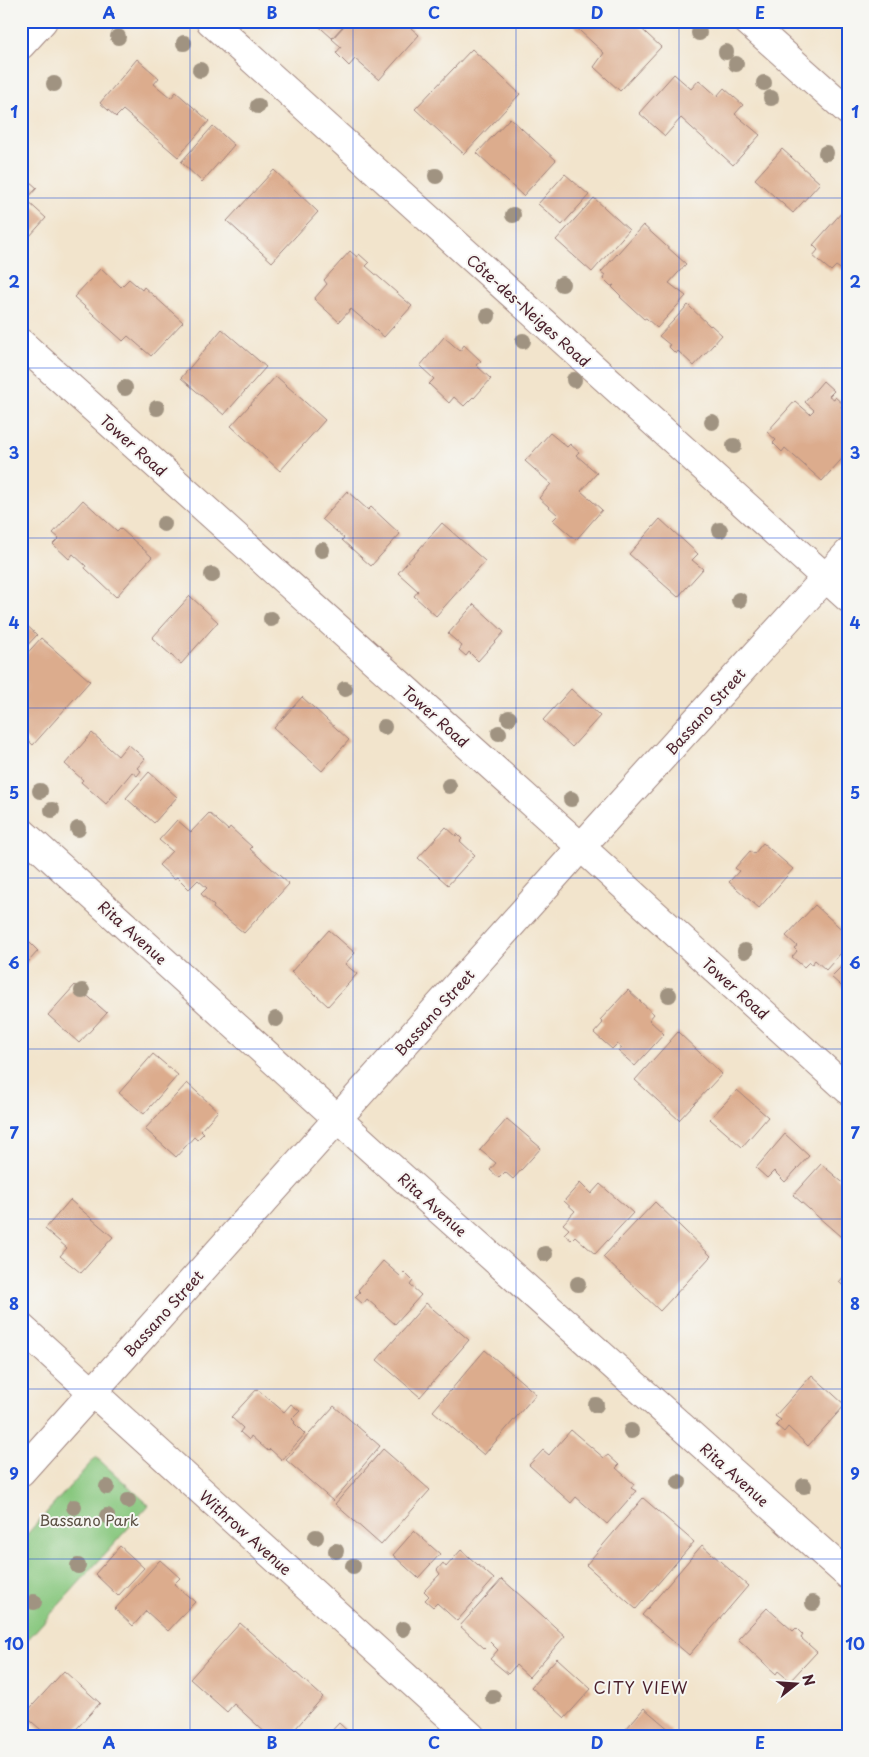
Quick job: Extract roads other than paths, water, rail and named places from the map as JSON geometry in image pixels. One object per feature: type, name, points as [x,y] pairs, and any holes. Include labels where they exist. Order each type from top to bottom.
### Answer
[{"type":"street","points":[[21,45],[42,21]]},
{"type":"street","name":"Côte-des-Neiges Road","points":[[210,21],[848,598]]},
{"type":"street","points":[[747,21],[848,112]]},
{"type":"street","name":"Tower Road","points":[[21,343],[848,1090]]},
{"type":"street","name":"Bassano Street","points":[[21,1472],[581,847],[848,553]]},
{"type":"street","name":"Rita Avenue","points":[[21,831],[848,1575]]},
{"type":"street","name":"Withrow Avenue","points":[[21,1327],[471,1736]]},
{"type":"district","name":"CITY VIEW","points":[[641,1687]]},
{"type":"park label","name":"Bassano Park","points":[[89,1519]]}]
